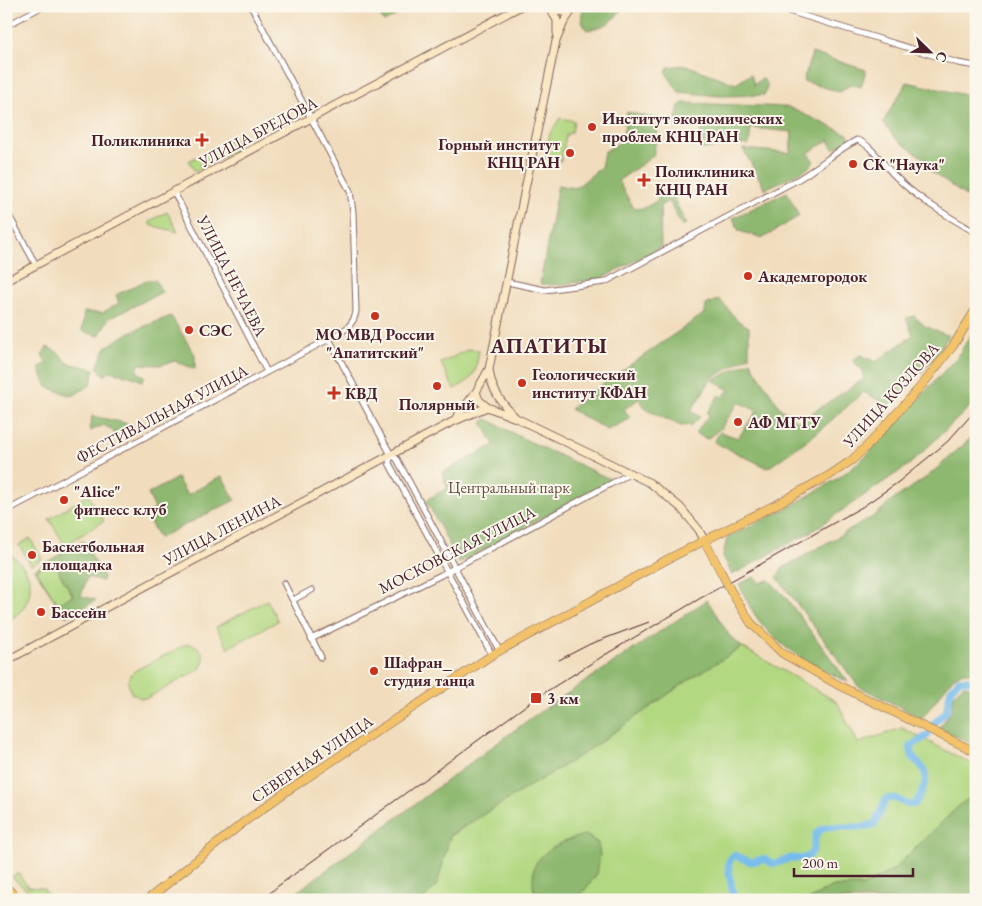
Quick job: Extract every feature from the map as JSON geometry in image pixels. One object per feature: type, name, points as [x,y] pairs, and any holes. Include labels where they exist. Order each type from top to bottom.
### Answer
[{"type":"main road","name":"УЛИЦА КОЗЛОВА","points":[[704,540],[821,480],[852,460],[937,367],[953,346],[976,309]]},
{"type":"main road","points":[[500,650],[704,540],[732,593],[751,623],[782,653],[840,686],[976,752]]},
{"type":"main road","name":"СЕВЕРНАЯ УЛИЦА","points":[[147,900],[244,822],[287,791],[500,650]]},
{"type":"main road","points":[[6,887],[19,900]]},
{"type":"street","points":[[6,26],[43,6]]},
{"type":"street","points":[[251,6],[311,119]]},
{"type":"street","name":"УЛИЦА БРЕДОВА","points":[[6,281],[522,6]]},
{"type":"street","points":[[547,7],[562,12],[570,10],[575,6]]},
{"type":"street","points":[[556,41],[564,22],[575,6]]},
{"type":"street","points":[[772,6],[958,63],[976,66]]},
{"type":"street","points":[[488,407],[496,400],[489,369],[556,41],[557,20],[547,7]]},
{"type":"street","name":"ФЕСТИВАЛЬНАЯ УЛИЦА","points":[[6,511],[329,339],[350,326],[355,317],[356,293],[352,200],[350,191],[311,119]]},
{"type":"street","points":[[507,282],[545,290],[605,282],[812,172],[837,152],[857,140],[867,145],[897,178],[914,193],[976,233]]},
{"type":"street","name":"УЛИЦА НЕЧАЕВА","points":[[174,192],[267,372]]},
{"type":"street","points":[[6,210],[36,265]]},
{"type":"street","points":[[329,339],[391,455],[397,459],[500,650]]},
{"type":"street","name":"УЛИЦА ЛЕНИНА","points":[[450,423],[461,413],[489,369]]},
{"type":"street","points":[[516,418],[494,391],[483,385],[477,390],[480,400],[488,407],[516,418],[650,482],[674,500],[690,518],[704,540]]},
{"type":"street","name":"УЛИЦА ЛЕНИНА","points":[[6,661],[450,423],[488,407]]},
{"type":"street","points":[[391,455],[389,463],[492,655]]},
{"type":"street","name":"МОСКОВСКАЯ УЛИЦА","points":[[312,639],[455,568],[632,473]]},
{"type":"street","points":[[284,583],[321,657]]},
{"type":"street","points":[[293,600],[312,590]]},
{"type":"green space","points":[[375,6],[392,7],[393,9],[398,6],[414,6],[384,22]]},
{"type":"green space","points":[[584,6],[616,6],[620,11],[614,19],[606,24],[587,30],[582,18]]},
{"type":"green space","points":[[812,53],[866,70],[861,87],[851,84],[840,92],[803,81]]},
{"type":"green space","points":[[686,65],[736,84],[751,74],[754,85],[762,78],[768,85],[764,95],[720,96],[679,92],[666,73],[668,67]]},
{"type":"green space","points":[[907,82],[961,94],[976,94],[976,185],[967,197],[922,165],[926,160],[896,139],[883,122]]},
{"type":"green space","points":[[684,103],[788,107],[849,135],[848,141],[834,149],[829,140],[808,153],[814,162],[807,169],[765,189],[743,149],[790,153],[792,132],[751,128],[749,145],[734,144],[699,150],[701,128],[675,122],[679,106]]},
{"type":"green space","points":[[627,112],[657,117],[659,123],[653,156],[618,181],[633,207],[642,209],[659,200],[656,193],[668,186],[686,224],[682,226],[669,201],[660,206],[661,247],[602,278],[560,285],[540,284],[558,185],[574,188],[601,167],[604,152],[622,141]]},
{"type":"green space","points":[[560,118],[574,121],[572,132],[566,135],[561,161],[544,158],[550,134]]},
{"type":"green space","points":[[233,137],[239,148],[195,172],[189,161]]},
{"type":"green space","points":[[787,192],[799,216],[763,238],[739,231],[733,218]]},
{"type":"green space","points":[[167,212],[178,232],[150,225],[150,221]]},
{"type":"green space","points":[[147,280],[155,280],[162,292],[108,319],[99,336],[82,331],[84,312],[102,313],[119,303],[116,295]]},
{"type":"green space","points":[[719,299],[738,321],[749,327],[749,356],[712,378],[691,411],[700,417],[692,425],[681,426],[647,410],[639,399],[624,409],[630,419],[607,430],[570,409],[705,313],[706,305]]},
{"type":"green space","points":[[171,316],[195,355],[195,369],[175,361],[160,365],[139,364],[137,372],[145,376],[142,381],[110,371],[105,376],[97,367],[106,347],[130,332]]},
{"type":"green space","points":[[914,316],[925,326],[949,336],[934,358],[890,407],[864,392],[813,436],[768,468],[714,442],[720,432],[738,438],[757,411],[739,402],[721,428],[707,439],[695,433],[709,415],[707,413],[719,395],[722,397],[729,390],[713,380],[751,361],[780,408],[798,422],[864,379],[863,371],[852,360],[861,355],[876,362],[913,335],[906,318]]},
{"type":"green space","points":[[976,327],[976,401],[910,464],[812,531],[732,575],[723,556],[727,538],[791,506],[840,477],[868,454],[957,357]]},
{"type":"green space","points":[[47,347],[59,353],[68,363],[94,369],[91,385],[72,396],[47,387],[39,368],[47,363],[42,355]]},
{"type":"green space","points":[[469,349],[479,351],[475,370],[467,382],[454,389],[441,363]]},
{"type":"green space","points":[[92,416],[130,424],[135,431],[118,437],[104,425],[90,431]]},
{"type":"green space","name":"Центральный парк","points":[[487,419],[522,438],[612,480],[459,563],[426,500],[448,488],[442,473],[494,445],[482,422]]},
{"type":"green space","points":[[976,431],[976,674],[963,672],[953,678],[922,718],[858,686],[777,577],[783,568],[874,516],[897,497],[927,477],[969,440]]},
{"type":"green space","points":[[222,476],[235,500],[159,538],[146,515],[155,509],[148,494],[177,478],[187,495]]},
{"type":"green space","points":[[88,495],[104,521],[65,545],[49,519]]},
{"type":"green space","name":"Баскетбольная площадка","points":[[30,538],[42,559],[31,565],[19,545]]},
{"type":"green space","points":[[83,541],[103,576],[102,581],[87,577],[81,596],[96,600],[66,617],[45,585],[58,604],[73,595],[60,574],[58,567],[50,562],[36,571],[35,569]]},
{"type":"green space","points":[[6,552],[14,557],[26,571],[30,587],[26,604],[16,616],[6,621]]},
{"type":"green space","points":[[50,562],[58,567],[73,596],[57,604],[36,570]]},
{"type":"green space","points":[[754,577],[760,583],[769,580],[784,595],[848,682],[806,661],[770,633],[749,605],[739,584]]},
{"type":"green space","points":[[267,600],[278,621],[228,648],[216,627]]},
{"type":"green space","points":[[707,600],[729,635],[742,647],[690,679],[589,750],[450,835],[437,885],[423,900],[286,900],[531,718]]},
{"type":"green space","points":[[187,644],[197,646],[204,656],[199,670],[147,698],[140,698],[131,693],[128,682],[130,675],[136,670]]},
{"type":"green space","points":[[742,647],[837,702],[858,743],[902,728],[976,766],[976,795],[962,803],[893,870],[863,886],[831,887],[809,900],[570,900],[584,891],[533,888],[541,900],[423,900],[437,885],[450,836]]},
{"type":"green space","points":[[964,685],[976,688],[976,746],[939,728],[951,712],[954,694]]},
{"type":"green space","points":[[976,795],[976,900],[809,900],[831,887],[863,886],[893,870],[962,803]]},
{"type":"green space","points":[[586,835],[598,843],[600,855],[597,874],[584,891],[570,900],[541,900],[533,888],[534,868],[537,862],[556,846]]},
{"type":"green space","points":[[18,873],[28,887],[43,888],[51,900],[38,900],[12,877]]},
{"type":"waterway","points":[[933,724],[946,712],[951,689],[959,680],[968,680],[976,683]]},
{"type":"waterway","points":[[729,900],[733,894],[729,863],[734,855],[751,862],[764,859],[774,864],[791,858],[802,859],[809,856],[813,850],[816,834],[820,830],[827,827],[864,827],[875,824],[886,799],[895,798],[908,805],[915,804],[924,786],[926,776],[922,767],[913,758],[910,747],[928,735]]},
{"type":"railway","points":[[262,900],[278,886],[536,698],[699,599],[862,507],[897,483],[947,442],[976,410]]},
{"type":"railway","points":[[559,660],[590,644],[649,622]]},
{"type":"place","name":"Институт экономических проблем КНЦ РАН","points":[[592,127]]},
{"type":"place","name":"Поликлиника","points":[[202,140]]},
{"type":"place","name":"Горный институт КНЦ РАН","points":[[570,153]]},
{"type":"place","name":"СК \"Наука\"","points":[[853,164]]},
{"type":"place","name":"Поликлиника КНЦ РАН","points":[[644,180]]},
{"type":"place","name":"Академгородок","points":[[748,276]]},
{"type":"place","name":"МО МВД России \"Апатитский\"","points":[[375,316]]},
{"type":"place","name":"СЭС","points":[[189,330]]},
{"type":"place","name":"Геологический институт КФАН","points":[[522,383]]},
{"type":"place","name":"Полярный","points":[[437,386]]},
{"type":"place","name":"КВД","points":[[334,393]]},
{"type":"place","name":"АФ МГТУ","points":[[738,422]]},
{"type":"place","name":"\"Alice\" фитнесс клуб","points":[[64,500]]},
{"type":"place","name":"Баскетбольная площадка","points":[[32,555]]},
{"type":"place","name":"Бассейн","points":[[41,612]]},
{"type":"place","name":"Шафран_ студия танца","points":[[374,671]]},
{"type":"place","name":"3 км","points":[[536,698]]},
{"type":"district","name":"АПАТИТЫ","points":[[549,345]]}]
